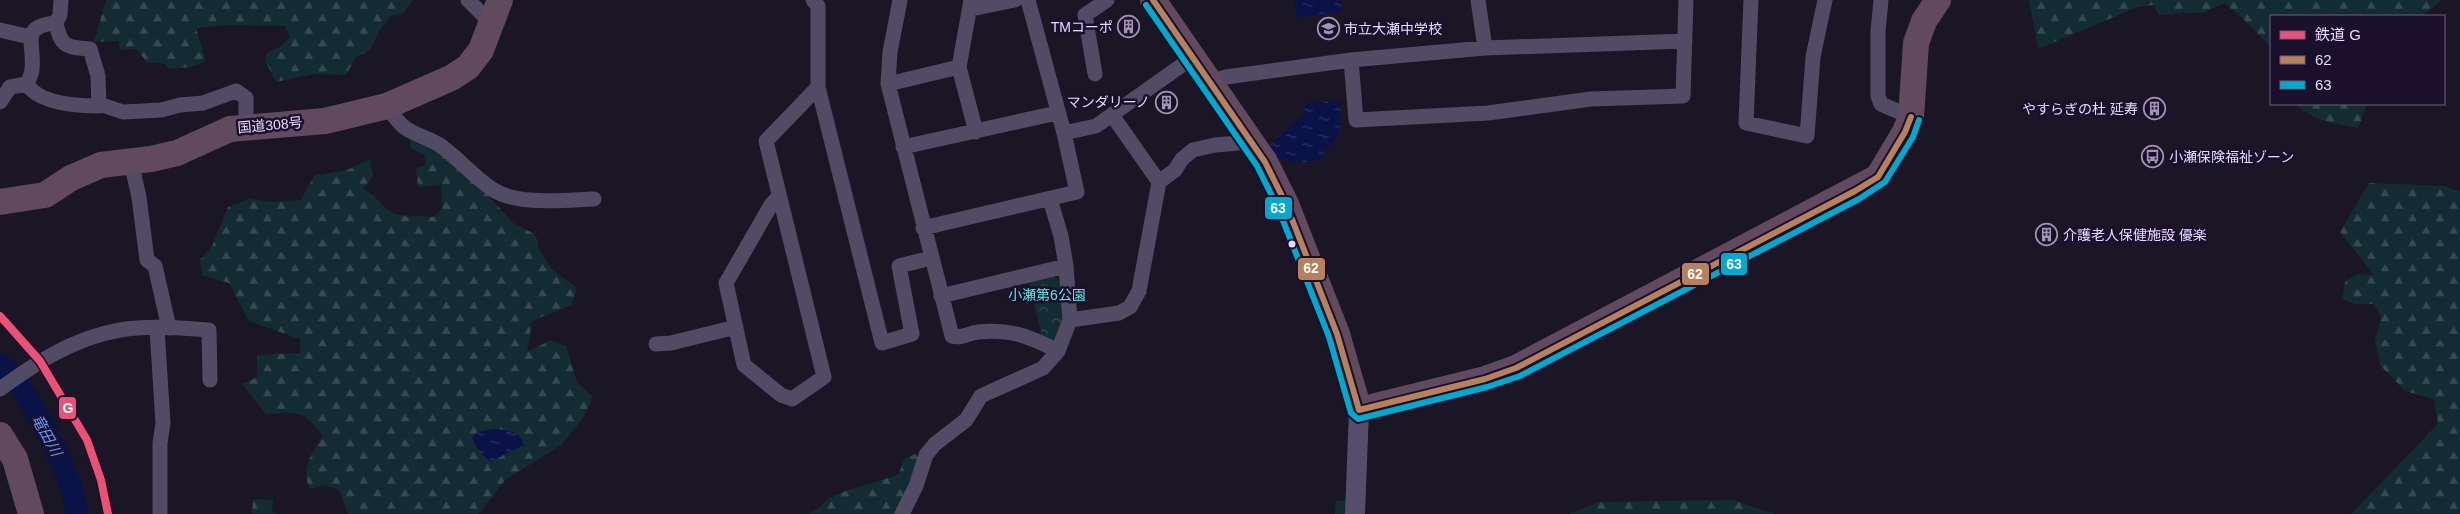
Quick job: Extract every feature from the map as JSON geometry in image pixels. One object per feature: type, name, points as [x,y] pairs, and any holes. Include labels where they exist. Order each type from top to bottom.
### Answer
[{"type":"highway","points":[[1153,0],[1265,162],[1286,204],[1337,334],[1359,410],[1486,379],[1516,368],[1855,191],[1878,177],[1905,132],[1911,117],[1916,43],[1924,21],[1938,0]]},
{"type":"highway","name":"国道308号","points":[[0,202],[45,195],[94,167],[177,153],[224,131],[246,126],[325,121],[387,106],[451,78],[468,67],[481,50],[496,11]]},
{"type":"highway","points":[[0,435],[15,459],[31,514]]},
{"type":"street","points":[[56,23],[60,16],[61,0]]},
{"type":"street","points":[[468,0],[496,11]]},
{"type":"street","points":[[813,0],[818,6],[818,87],[882,343],[912,334],[899,266],[931,258]]},
{"type":"street","points":[[900,0],[890,52],[888,84],[923,228],[952,336],[960,338],[975,332],[1004,331],[1027,336],[1058,351]]},
{"type":"street","points":[[976,132],[959,67],[971,4],[1015,0]]},
{"type":"street","points":[[923,228],[1077,192],[1064,133],[1057,113],[1028,0]]},
{"type":"street","points":[[1096,74],[1085,15],[1107,0]]},
{"type":"street","points":[[1478,0],[1485,48]]},
{"type":"street","points":[[1351,60],[1356,120],[1488,112],[1591,99],[1683,96],[1686,0]]},
{"type":"street","points":[[1751,0],[1746,123],[1807,136],[1813,57],[1825,0]]},
{"type":"street","points":[[1881,0],[1878,31],[1878,96],[1881,104],[1911,117]]},
{"type":"street","points":[[27,84],[32,70],[30,37],[38,26],[56,23]]},
{"type":"street","points":[[56,23],[64,44],[70,48],[90,49],[98,76],[99,104]]},
{"type":"street","points":[[0,30],[30,37]]},
{"type":"street","points":[[1210,82],[1226,77],[1351,60],[1485,48],[1685,41]]},
{"type":"street","points":[[1064,133],[1096,126],[1192,58]]},
{"type":"street","points":[[888,84],[959,67]]},
{"type":"street","points":[[27,84],[35,92],[56,102],[82,106],[99,106],[99,104],[123,112],[162,110],[180,105],[203,103],[236,91],[246,98],[246,126]]},
{"type":"street","points":[[0,102],[10,87],[27,84]]},
{"type":"street","points":[[779,196],[770,205],[726,283],[744,365],[781,395],[792,399],[824,377],[766,141],[818,87]]},
{"type":"street","points":[[387,106],[398,121],[408,130],[429,138],[442,147],[494,190],[510,196],[550,201],[594,199]]},
{"type":"street","points":[[903,147],[1057,113]]},
{"type":"street","points":[[1112,115],[1160,182]]},
{"type":"street","points":[[1070,320],[1119,314],[1130,307],[1139,291],[1160,182],[1175,170],[1182,159],[1193,150],[1215,145],[1251,142]]},
{"type":"street","points":[[130,162],[138,197],[147,260],[155,266],[163,328],[163,422],[160,443],[160,514]]},
{"type":"street","points":[[902,514],[916,486],[926,454],[934,444],[966,420],[981,396],[1043,368],[1058,351],[1070,320],[1066,266],[1061,236],[1050,199]]},
{"type":"street","points":[[941,296],[1066,266]]},
{"type":"street","points":[[656,344],[671,343],[736,327]]},
{"type":"street","points":[[0,389],[33,365],[68,346],[122,330],[163,328],[209,330],[210,380]]},
{"type":"street","points":[[1355,514],[1359,410]]},
{"type":"green space","points":[[106,0],[413,0],[403,13],[391,16],[379,31],[370,50],[356,57],[346,75],[313,74],[276,82],[265,60],[267,53],[280,47],[290,37],[285,26],[226,25],[196,28],[206,61],[191,67],[170,69],[165,64],[147,62],[136,49],[121,50],[118,41],[94,42]]},
{"type":"green space","points":[[2029,0],[2442,0],[2423,15],[2270,15],[2270,46],[2238,14],[2224,3],[2205,12],[2159,15],[2154,5],[2138,7],[2038,49]]},
{"type":"green space","points":[[2297,105],[2367,105],[2358,128],[2317,118]]},
{"type":"green space","points":[[410,135],[423,139],[486,193],[513,223],[534,234],[538,241],[538,248],[552,270],[577,288],[572,305],[532,321],[527,352],[551,340],[566,346],[577,382],[593,397],[583,418],[561,445],[505,480],[479,514],[348,514],[339,490],[325,485],[310,489],[306,475],[307,468],[311,455],[323,436],[310,421],[299,414],[266,414],[242,384],[257,377],[257,355],[300,353],[300,339],[249,321],[229,283],[202,275],[200,260],[212,246],[228,207],[248,199],[272,202],[301,200],[314,176],[347,170],[370,159],[373,176],[363,189],[374,196],[391,212],[403,215],[433,217],[442,209],[441,185],[418,187],[416,168],[426,165],[424,154],[411,148]]},
{"type":"green space","points":[[2369,183],[2446,186],[2460,192],[2460,514],[2351,514],[2438,424],[2434,399],[2405,391],[2380,365],[2375,340],[2381,318],[2374,304],[2355,304],[2342,299],[2345,282],[2358,274],[2374,275],[2340,232]]},
{"type":"green space","name":"小瀬第6公園","points":[[1052,275],[1060,281],[1064,321],[1058,341],[1050,343],[1043,339],[1028,282]]},
{"type":"green space","points":[[915,454],[920,458],[896,514],[807,514],[836,495],[899,474],[904,459]]},
{"type":"green space","points":[[253,499],[273,500],[272,512],[278,514],[252,514]]},
{"type":"green space","points":[[1348,500],[1348,514],[1335,514],[1336,501]]},
{"type":"green space","points":[[1733,500],[1775,514],[1568,514],[1600,502]]},
{"type":"water","points":[[1294,0],[1340,0],[1342,12],[1297,18]]},
{"type":"water","points":[[1340,101],[1340,130],[1334,142],[1322,151],[1325,157],[1314,161],[1293,162],[1286,161],[1275,155],[1270,145],[1305,114],[1304,103]]},
{"type":"water","points":[[493,429],[507,430],[516,434],[523,440],[524,445],[490,462],[478,451],[472,437],[477,432]]},
{"type":"waterway","name":"竜田川","points":[[0,364],[24,394],[48,434],[67,477],[74,497],[77,514]]},
{"type":"rail line","name":"G","points":[[0,316],[40,361],[87,440],[101,480],[108,514]]},
{"type":"transit line","name":"62","points":[[1153,0],[1265,162],[1286,204],[1337,334],[1359,410],[1485,379],[1516,368],[1855,191],[1878,177],[1905,132],[1911,117]]},
{"type":"transit line","name":"63","points":[[1146,5],[1257,166],[1278,208],[1329,337],[1351,413],[1358,419],[1487,387],[1520,376],[1859,199],[1885,182],[1913,137],[1919,120]]},
{"type":"place","name":"TMコーポ","points":[[1129,27]]},
{"type":"place","name":"市立大瀬中学校","points":[[1328,29]]},
{"type":"place","name":"マンダリーノ","points":[[1166,102]]},
{"type":"place","name":"やすらぎの杜 延寿","points":[[2154,109]]},
{"type":"place","name":"小瀬保険福祉ゾーン","points":[[2153,157]]},
{"type":"place","name":"介護老人保健施設 優楽","points":[[2047,235]]}]
